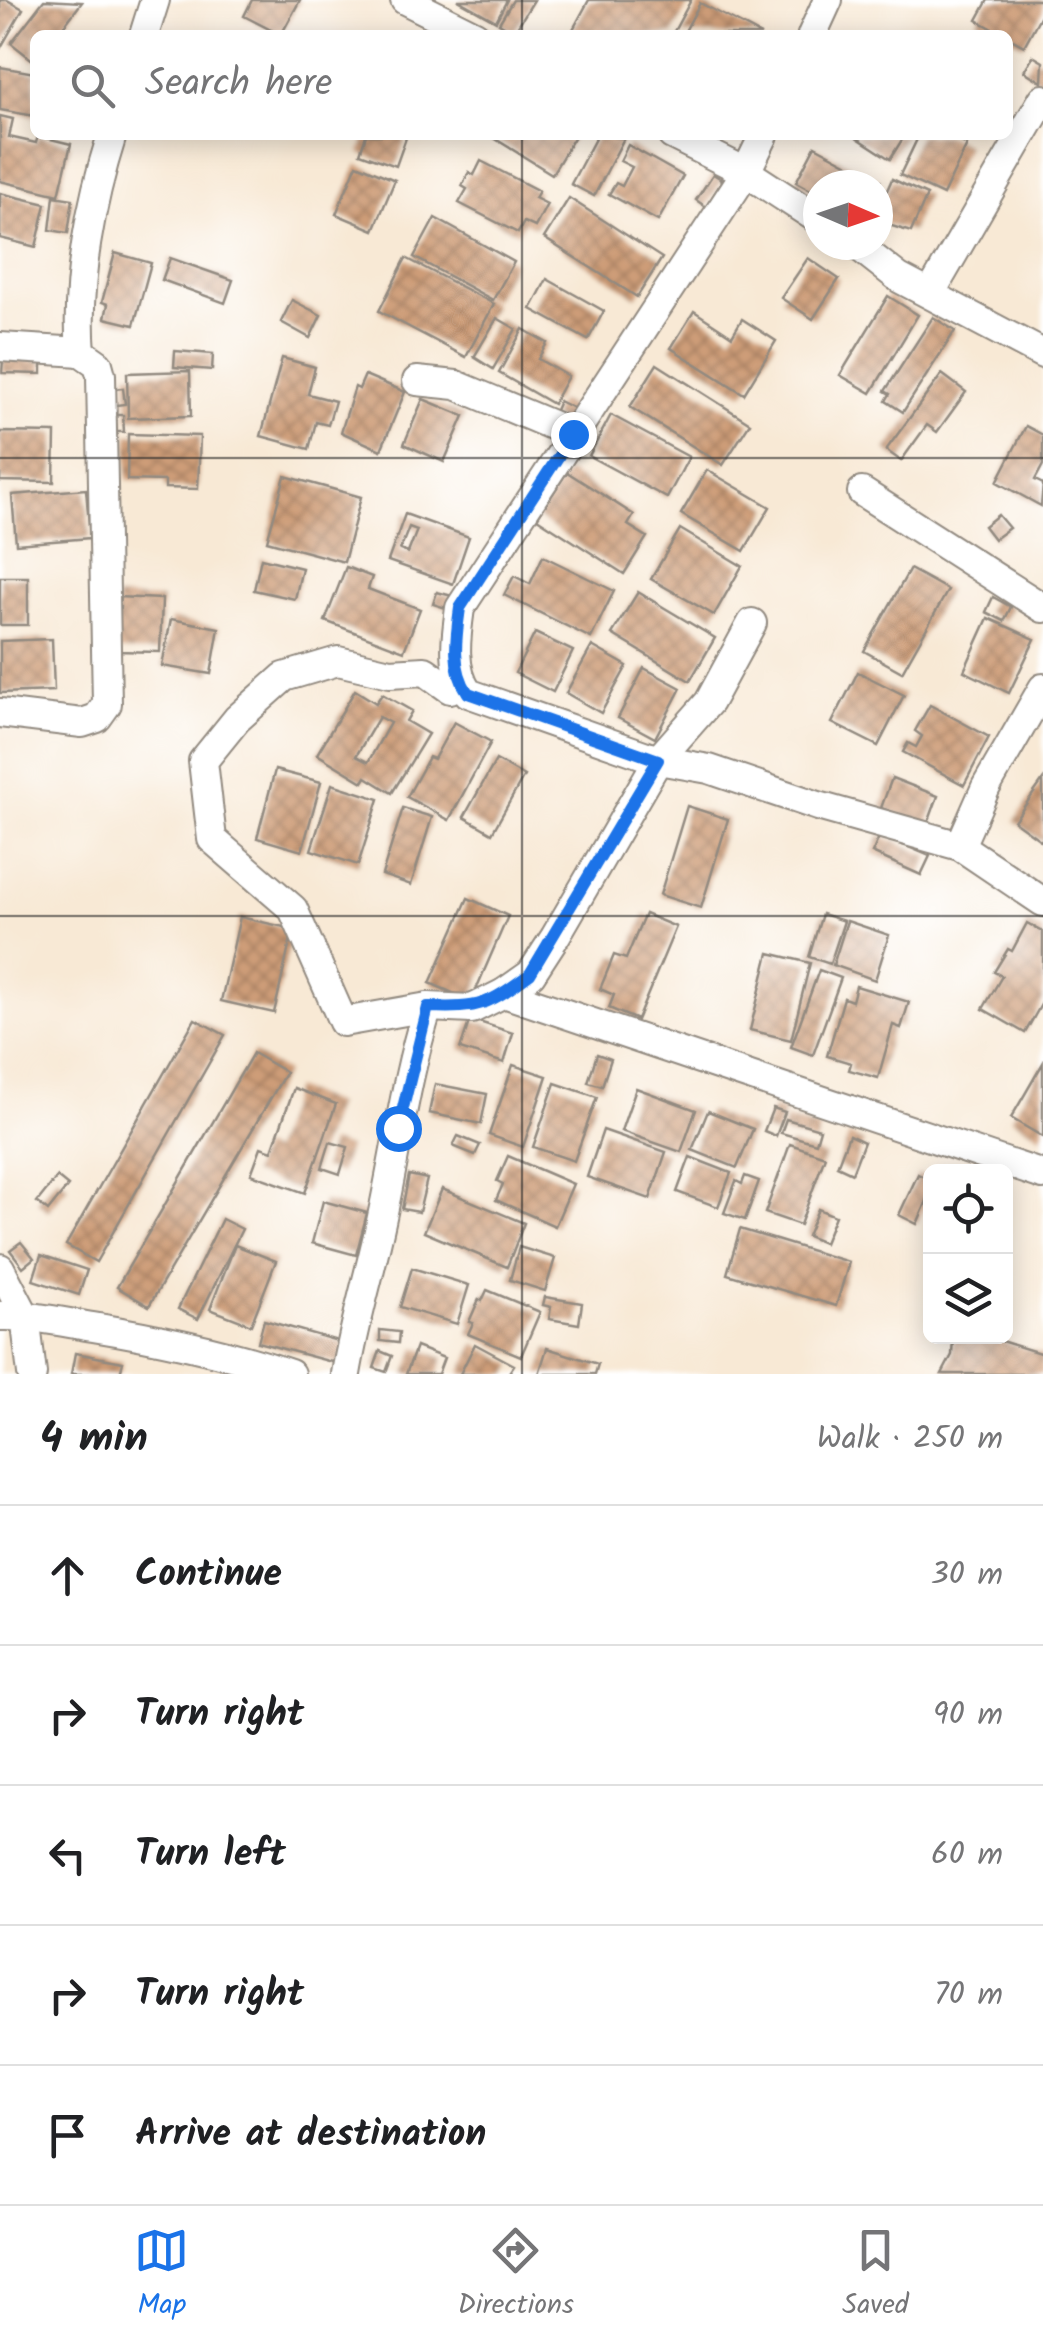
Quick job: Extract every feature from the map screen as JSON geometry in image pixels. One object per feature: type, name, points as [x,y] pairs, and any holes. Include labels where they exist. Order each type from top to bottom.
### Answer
[{"type":"street","points":[[406,0],[465,30]]},
{"type":"street","points":[[814,30],[828,0]]},
{"type":"street","points":[[145,30],[153,1]]},
{"type":"street","points":[[930,294],[1043,99]]},
{"type":"street","points":[[81,352],[78,320],[96,184],[110,140]]},
{"type":"street","points":[[682,140],[746,172],[803,209]]},
{"type":"street","points":[[762,140],[746,172],[460,608],[456,636],[458,678],[468,693],[658,760],[709,768],[818,806],[960,846],[1043,902]]},
{"type":"street","points":[[876,260],[899,278],[1041,349]]},
{"type":"street","points":[[0,347],[81,352],[98,364],[101,374],[107,704],[97,718],[82,723],[0,713]]},
{"type":"street","points":[[417,382],[456,385],[573,434]]},
{"type":"street","points":[[862,492],[1043,608]]},
{"type":"street","points":[[458,678],[450,689],[425,671],[390,673],[338,660],[284,678],[237,719],[204,761],[212,838],[293,909],[343,1022],[428,1007],[472,1009],[530,974],[658,760],[708,702],[752,623]]},
{"type":"street","points":[[960,846],[986,787],[1043,688]]},
{"type":"street","points":[[504,993],[1043,1175]]},
{"type":"street","points":[[346,1374],[354,1322],[382,1218],[401,1112],[428,1007]]},
{"type":"street","points":[[0,1268],[32,1374]]},
{"type":"street","points":[[13,1316],[158,1338],[240,1357],[290,1374]]},
{"type":"building","points":[[0,0],[23,9],[0,49]]},
{"type":"building","points":[[44,0],[82,2],[61,30],[30,30],[30,58],[11,43]]},
{"type":"building","points":[[252,0],[300,0],[284,30],[271,30],[244,16]]},
{"type":"building","points":[[458,0],[507,0],[496,21]]},
{"type":"building","points":[[513,0],[534,0],[515,30],[499,23]]},
{"type":"building","points":[[589,0],[691,0],[675,30],[573,30]]},
{"type":"building","points":[[988,0],[1043,0],[1043,11],[1024,46],[1013,40],[1013,30],[995,30],[977,20]]},
{"type":"building","points":[[700,3],[751,30],[686,30]]},
{"type":"building","points":[[1033,56],[1043,62],[1042,82],[1024,71]]},
{"type":"building","points":[[0,67],[30,72],[30,115],[0,110]]},
{"type":"building","points":[[0,116],[13,119],[9,137],[71,144],[59,195],[0,181]]},
{"type":"building","points":[[364,140],[405,140],[396,166],[360,153]]},
{"type":"building","points":[[497,140],[573,140],[552,174]]},
{"type":"building","points":[[594,140],[623,140],[594,196],[571,184]]},
{"type":"building","points":[[861,140],[902,140],[890,159]]},
{"type":"building","points":[[917,140],[957,140],[967,145],[943,195],[900,175]]},
{"type":"building","points":[[628,145],[683,176],[658,221],[609,194],[616,183],[622,186],[632,167],[620,161]]},
{"type":"building","points":[[815,146],[860,170],[803,170],[803,186],[796,182]]},
{"type":"building","points":[[481,161],[539,191],[535,198],[547,204],[535,227],[524,222],[518,233],[459,203],[467,189],[462,186],[469,172],[474,175]]},
{"type":"building","points":[[357,164],[395,180],[374,230],[336,214]]},
{"type":"building","points":[[713,174],[723,180],[706,207],[696,200]]},
{"type":"building","points":[[893,179],[927,195],[911,232],[893,226]]},
{"type":"building","points":[[0,193],[46,204],[36,247],[0,238]]},
{"type":"building","points":[[54,196],[73,199],[68,233],[50,230]]},
{"type":"building","points":[[569,198],[662,258],[637,297],[544,238]]},
{"type":"building","points":[[435,218],[514,262],[493,300],[414,257]]},
{"type":"building","points":[[115,253],[151,263],[134,325],[105,318],[108,304],[102,302]]},
{"type":"building","points":[[170,258],[233,280],[225,303],[162,280]]},
{"type":"building","points":[[406,258],[494,304],[466,357],[379,311]]},
{"type":"building","points":[[807,260],[839,279],[813,319],[781,298]]},
{"type":"building","points":[[547,279],[604,311],[588,340],[531,309]]},
{"type":"building","points":[[888,296],[918,315],[871,393],[840,375]]},
{"type":"building","points":[[292,300],[321,315],[310,338],[281,322]]},
{"type":"building","points":[[694,311],[732,336],[742,319],[776,341],[744,394],[671,348]]},
{"type":"building","points":[[933,317],[955,331],[903,412],[886,401],[890,394],[885,391]]},
{"type":"building","points":[[497,318],[516,329],[493,369],[474,357]]},
{"type":"building","points":[[523,329],[547,343],[538,359],[568,376],[553,404],[499,373]]},
{"type":"building","points":[[175,351],[213,354],[212,370],[174,367]]},
{"type":"building","points":[[282,358],[315,367],[308,394],[335,401],[328,425],[316,422],[309,449],[261,436]]},
{"type":"building","points":[[3,359],[42,361],[42,374],[2,373]]},
{"type":"building","points":[[657,364],[750,423],[723,465],[630,407]]},
{"type":"building","points":[[190,371],[191,416],[128,418],[127,373]]},
{"type":"building","points":[[942,374],[966,392],[937,432],[927,425],[901,461],[886,450]]},
{"type":"building","points":[[365,375],[405,392],[381,450],[341,432],[355,387],[359,389]]},
{"type":"building","points":[[123,388],[125,404],[107,406],[106,390]]},
{"type":"building","points":[[423,399],[464,416],[444,462],[404,444]]},
{"type":"building","points":[[559,401],[575,409],[568,424],[552,417]]},
{"type":"building","points":[[107,415],[123,415],[124,432],[107,432]]},
{"type":"building","points":[[611,415],[689,457],[667,498],[589,456]]},
{"type":"building","points":[[1026,426],[1043,435],[1043,465],[1035,480],[1043,484],[1041,506],[997,482]]},
{"type":"building","points":[[0,432],[55,433],[54,482],[0,481]]},
{"type":"building","points":[[128,434],[200,436],[198,489],[165,488],[165,481],[127,480]]},
{"type":"building","points":[[707,470],[770,507],[744,551],[681,514]]},
{"type":"building","points":[[567,472],[634,515],[628,525],[647,537],[624,574],[537,518]]},
{"type":"building","points":[[285,476],[361,497],[344,562],[267,541]]},
{"type":"building","points":[[86,489],[90,538],[16,544],[12,495]]},
{"type":"building","points":[[405,514],[469,537],[453,584],[388,561]],"holes":[[[409,527],[417,530],[408,553],[400,550]]]},
{"type":"building","points":[[998,515],[1009,528],[994,539],[984,526]]},
{"type":"building","points":[[680,529],[742,566],[714,615],[651,579]]},
{"type":"building","points":[[543,556],[614,591],[591,638],[504,595],[514,576],[530,584]]},
{"type":"building","points":[[261,558],[302,568],[295,599],[254,590]]},
{"type":"building","points":[[346,567],[372,577],[368,589],[420,609],[404,651],[325,621]]},
{"type":"building","points":[[910,569],[948,590],[902,672],[864,651]]},
{"type":"building","points":[[0,577],[28,577],[28,625],[0,625]]},
{"type":"building","points":[[437,592],[452,596],[449,609],[433,604]]},
{"type":"building","points":[[638,592],[715,638],[690,681],[612,634]]},
{"type":"building","points":[[117,597],[162,599],[160,652],[115,651]]},
{"type":"building","points":[[993,597],[1011,607],[1004,621],[986,612]]},
{"type":"building","points":[[988,618],[1035,639],[1009,693],[964,671]]},
{"type":"building","points":[[171,619],[219,628],[211,674],[162,666]]},
{"type":"building","points":[[535,633],[573,651],[553,692],[515,673]]},
{"type":"building","points":[[52,639],[54,691],[0,693],[0,641]]},
{"type":"building","points":[[592,646],[627,666],[601,713],[566,693]]},
{"type":"building","points":[[644,668],[681,688],[655,738],[618,718]]},
{"type":"building","points":[[858,672],[904,695],[878,746],[832,723]]},
{"type":"building","points":[[355,690],[376,703],[382,694],[412,711],[406,721],[428,734],[392,793],[366,777],[363,782],[317,754]],"holes":[[[379,717],[390,723],[368,762],[356,756]]]},
{"type":"building","points":[[930,705],[989,737],[964,785],[903,752],[908,743],[916,747],[922,736],[915,731]]},
{"type":"building","points":[[454,722],[491,742],[449,820],[407,797]]},
{"type":"building","points":[[496,760],[524,776],[492,833],[464,817]]},
{"type":"building","points":[[275,770],[321,782],[302,851],[257,838]]},
{"type":"building","points":[[892,778],[938,796],[927,826],[881,808]]},
{"type":"building","points":[[1043,780],[1043,842],[1014,821]]},
{"type":"building","points":[[332,784],[379,799],[358,865],[311,850]]},
{"type":"building","points":[[687,806],[728,819],[701,908],[660,895]]},
{"type":"building","points":[[403,808],[432,817],[411,885],[382,875]]},
{"type":"building","points":[[880,835],[930,856],[921,875],[872,853]]},
{"type":"building","points":[[468,898],[508,916],[471,1001],[430,983]]},
{"type":"building","points":[[645,914],[676,927],[637,1020],[609,1008],[614,995],[600,989],[614,955],[626,959]]},
{"type":"building","points":[[822,914],[844,921],[830,964],[809,957]]},
{"type":"building","points":[[240,917],[293,929],[274,1013],[221,1001]]},
{"type":"building","points":[[847,921],[889,935],[875,980],[833,965]]},
{"type":"building","points":[[1027,923],[1043,932],[1043,1001],[1025,1033],[983,1009],[1002,976],[994,972],[1008,949],[1012,951]]},
{"type":"building","points":[[769,953],[810,963],[791,1040],[750,1030]]},
{"type":"building","points":[[819,970],[841,978],[813,1055],[791,1047]]},
{"type":"building","points":[[856,986],[909,1002],[901,1028],[893,1025],[878,1078],[849,1070],[851,1063],[827,1056],[844,998],[852,1001]]},
{"type":"building","points":[[195,1019],[225,1035],[96,1262],[66,1245]]},
{"type":"building","points":[[470,1019],[513,1033],[504,1063],[460,1049]]},
{"type":"building","points":[[253,1053],[286,1072],[149,1306],[117,1287]]},
{"type":"building","points":[[597,1054],[611,1059],[602,1086],[588,1082]]},
{"type":"building","points":[[1043,1063],[1043,1137],[1011,1118]]},
{"type":"building","points":[[513,1065],[547,1076],[523,1147],[489,1135]]},
{"type":"building","points":[[555,1083],[597,1097],[574,1161],[533,1147]]},
{"type":"building","points":[[435,1084],[487,1094],[481,1124],[429,1113]]},
{"type":"building","points":[[294,1088],[336,1104],[305,1193],[251,1174],[261,1147],[272,1151]]},
{"type":"building","points":[[636,1088],[696,1110],[681,1152],[621,1131]]},
{"type":"building","points":[[773,1108],[785,1112],[776,1136],[764,1131]]},
{"type":"building","points":[[708,1111],[753,1129],[737,1168],[692,1150]]},
{"type":"building","points":[[786,1119],[820,1129],[816,1143],[781,1133]]},
{"type":"building","points":[[603,1130],[666,1152],[650,1199],[587,1177]]},
{"type":"building","points":[[849,1135],[864,1142],[852,1173],[837,1166]]},
{"type":"building","points":[[458,1136],[480,1145],[475,1155],[453,1146]]},
{"type":"building","points":[[330,1142],[348,1147],[340,1174],[322,1168]]},
{"type":"building","points":[[790,1144],[825,1156],[800,1225],[765,1213]]},
{"type":"building","points":[[508,1156],[573,1184],[555,1226],[496,1200],[503,1184],[497,1181]]},
{"type":"building","points":[[690,1157],[731,1173],[718,1207],[677,1192]]},
{"type":"building","points":[[918,1174],[923,1176],[923,1210],[917,1224],[899,1215]]},
{"type":"building","points":[[409,1175],[427,1179],[419,1212],[402,1209]]},
{"type":"building","points":[[745,1176],[759,1181],[745,1220],[724,1213],[736,1181],[742,1184]]},
{"type":"building","points":[[57,1177],[68,1186],[48,1211],[37,1202]]},
{"type":"building","points":[[442,1189],[524,1223],[507,1267],[424,1232]]},
{"type":"building","points":[[323,1201],[367,1213],[356,1255],[312,1243]]},
{"type":"building","points":[[818,1209],[835,1216],[824,1243],[807,1236]]},
{"type":"building","points":[[222,1219],[242,1229],[198,1319],[178,1309]]},
{"type":"building","points":[[740,1229],[849,1262],[836,1306],[727,1274]]},
{"type":"building","points":[[21,1242],[34,1258],[23,1267],[10,1250]]},
{"type":"building","points":[[235,1245],[276,1261],[251,1325],[210,1309]]},
{"type":"building","points":[[519,1247],[555,1258],[545,1291],[510,1280]]},
{"type":"building","points":[[41,1255],[87,1270],[79,1295],[33,1280]]},
{"type":"building","points":[[412,1268],[469,1285],[457,1324],[400,1307]]},
{"type":"building","points":[[487,1290],[540,1312],[521,1356],[468,1334],[473,1323],[469,1322]]},
{"type":"building","points":[[545,1297],[582,1303],[579,1324],[549,1319],[551,1307],[543,1305]]},
{"type":"building","points":[[264,1320],[345,1343],[339,1364],[258,1342]]},
{"type":"building","points":[[380,1330],[399,1332],[398,1343],[380,1341]]},
{"type":"building","points":[[475,1344],[514,1365],[508,1374],[460,1374]]},
{"type":"building","points":[[953,1344],[1011,1344],[1043,1354],[1043,1374],[942,1374],[952,1355]]},
{"type":"building","points":[[416,1347],[444,1358],[438,1374],[406,1374]]},
{"type":"building","points":[[547,1348],[598,1364],[595,1374],[539,1374]]},
{"type":"building","points":[[380,1351],[392,1356],[386,1372],[374,1368]]},
{"type":"building","points":[[75,1353],[123,1362],[120,1374],[71,1374]]},
{"type":"route","points":[[398,1128],[428,1007],[472,1009],[530,974],[658,760],[468,693],[458,678],[456,636],[460,608],[573,434]]}]
